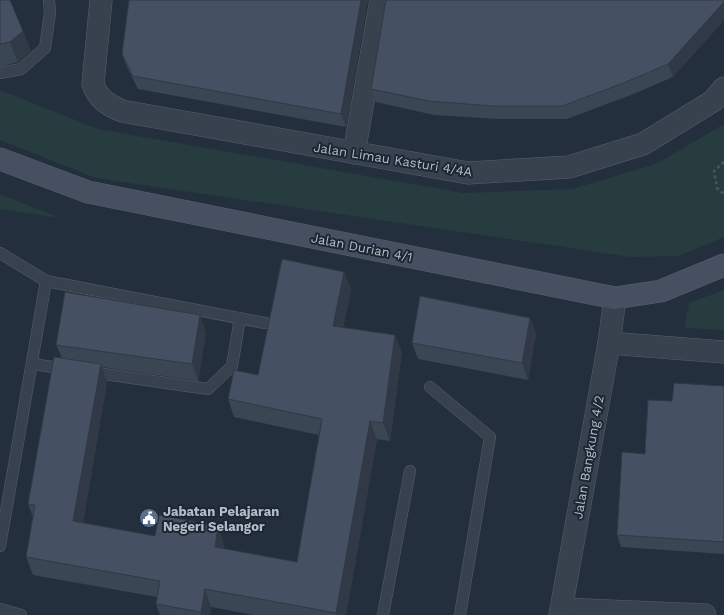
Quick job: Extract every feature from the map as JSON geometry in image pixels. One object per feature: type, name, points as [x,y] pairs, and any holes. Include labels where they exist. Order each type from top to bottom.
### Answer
[{"type":"street","name":"Jalan Limau Kasturi 4/4A","points":[[101,0],[93,84],[96,94],[112,107],[122,111],[468,173],[569,167],[643,144],[712,101],[724,88]]},
{"type":"street","points":[[354,153],[382,0]]},
{"type":"street","name":"Jalan Durian 4/1","points":[[0,159],[88,192],[615,298],[661,291],[724,265]]},
{"type":"street","name":"Jalan Bangkung 4/2","points":[[560,612],[609,343],[615,298]]},
{"type":"street","points":[[609,343],[724,352]]},
{"type":"street","points":[[560,612],[705,615]]},
{"type":"lane","points":[[0,73],[21,68],[45,48],[50,13],[49,0]]},
{"type":"lane","points":[[0,253],[46,281],[265,323]]},
{"type":"lane","points":[[0,546],[46,281]]},
{"type":"lane","points":[[32,364],[208,389],[232,366],[240,318]]},
{"type":"lane","points":[[430,387],[490,437],[460,615]]},
{"type":"lane","points":[[383,615],[410,472]]},
{"type":"lane","points":[[0,609],[21,615]]},
{"type":"path","points":[[724,162],[714,171],[717,188],[724,194]]},
{"type":"green space","points":[[0,90],[98,129],[463,193],[572,189],[656,164],[724,124],[724,237],[679,256],[631,257],[96,178],[0,140]]},
{"type":"green space","points":[[0,194],[60,218],[0,209]]},
{"type":"green space","points":[[724,290],[724,330],[685,328],[689,303]]},
{"type":"building","points":[[0,0],[10,0],[23,31],[10,42],[0,44]]},
{"type":"building","points":[[129,0],[361,0],[341,114],[133,76],[122,54]]},
{"type":"building","points":[[386,0],[724,0],[724,2],[668,64],[626,82],[562,106],[492,106],[429,101],[371,89]]},
{"type":"building","points":[[282,259],[344,272],[333,326],[395,335],[383,423],[370,421],[336,613],[205,589],[201,612],[156,604],[160,581],[26,557],[35,505],[28,504],[54,357],[101,364],[73,521],[155,536],[159,515],[218,526],[215,547],[297,562],[322,419],[228,399],[234,370],[258,375]]},
{"type":"building","points":[[65,292],[200,315],[192,364],[56,345]]},
{"type":"building","points":[[420,296],[530,318],[522,363],[412,343]]},
{"type":"building","points":[[674,383],[724,386],[724,542],[617,535],[622,452],[645,454],[648,400],[672,401]]},
{"type":"place","name":"Jabatan Pelajaran Negeri Selangor","points":[[149,518]]}]
